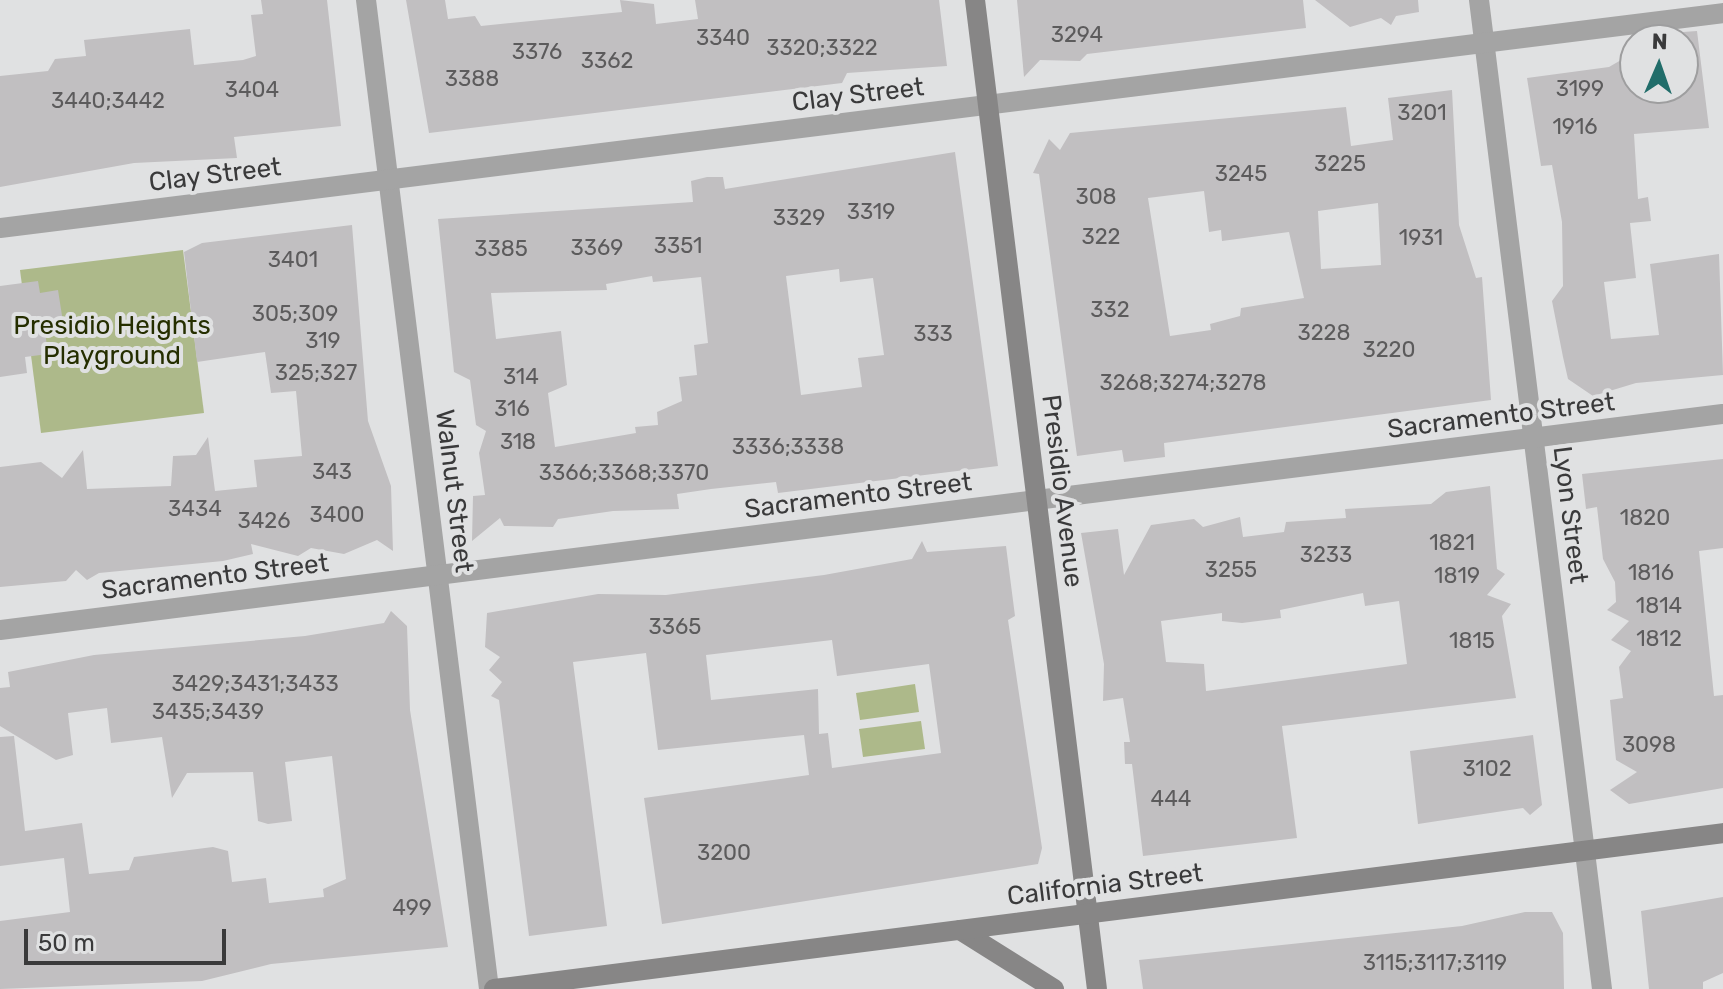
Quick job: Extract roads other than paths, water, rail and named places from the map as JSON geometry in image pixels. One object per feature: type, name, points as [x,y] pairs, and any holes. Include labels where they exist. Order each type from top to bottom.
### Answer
[{"type":"main road","name":"Presidio Avenue","points":[[975,0],[1097,989]]},
{"type":"main road","name":"California Street","points":[[491,989],[1723,833]]},
{"type":"main road","points":[[960,930],[1054,989]]},
{"type":"street","name":"Walnut Street","points":[[366,0],[491,989]]},
{"type":"street","name":"Lyon Street","points":[[1479,0],[1602,989]]},
{"type":"street","name":"Clay Street","points":[[0,228],[1723,13]]},
{"type":"street","name":"Sacramento Street","points":[[0,630],[1723,414]]},
{"type":"park label","name":"Presidio Heights Playground","points":[[112,341]]}]
